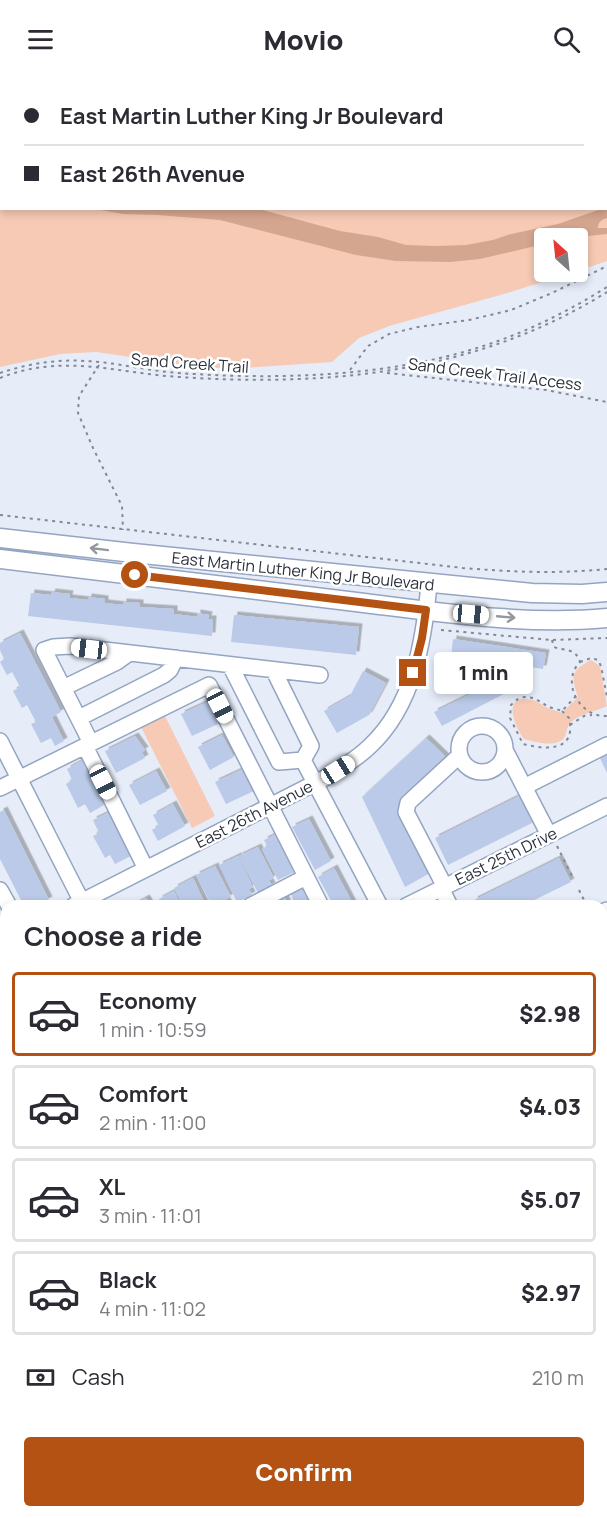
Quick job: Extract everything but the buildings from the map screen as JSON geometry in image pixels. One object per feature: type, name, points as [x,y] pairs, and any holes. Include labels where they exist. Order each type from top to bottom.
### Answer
[{"type":"main road","name":"East Martin Luther King Jr Boulevard","points":[[0,538],[429,584],[532,593],[607,592]]},
{"type":"main road","name":"East Martin Luther King Jr Boulevard","points":[[0,558],[426,610],[531,619],[607,618]]},
{"type":"street","name":"East 26th Avenue","points":[[88,900],[315,783],[360,755],[380,736],[399,705],[413,673],[422,638],[429,584]]},
{"type":"street","points":[[146,869],[88,744],[79,718],[44,650],[70,646],[320,675]]},
{"type":"street","points":[[63,688],[117,662],[128,654]]},
{"type":"street","points":[[79,718],[164,675],[170,670],[176,658]]},
{"type":"street","points":[[230,665],[279,762],[303,760]]},
{"type":"street","points":[[274,671],[311,746],[303,760]]},
{"type":"street","points":[[0,788],[209,685],[318,900]]},
{"type":"street","points":[[505,750],[500,764],[488,772],[474,771],[467,767],[459,756],[460,740],[471,728],[479,726],[495,729],[504,742],[505,750],[553,841]]},
{"type":"street","points":[[0,741],[20,778],[77,900]]},
{"type":"street","points":[[524,787],[607,745]]},
{"type":"street","points":[[448,900],[406,812],[408,803],[459,756]]},
{"type":"street","points":[[303,760],[377,900]]},
{"type":"street","name":"East 25th Drive","points":[[418,900],[553,841],[607,806]]},
{"type":"street","points":[[262,900],[306,877]]},
{"type":"path","points":[[346,376],[368,346],[389,333],[476,319],[511,310],[607,266]]},
{"type":"path","points":[[380,370],[445,357],[498,341],[561,314],[607,287]]},
{"type":"path","points":[[0,373],[52,362],[101,362],[146,370],[203,374],[276,375],[380,370],[451,360],[504,343],[563,317],[607,292]]},
{"type":"path","points":[[101,362],[79,396],[78,413],[122,506],[123,530]]},
{"type":"path","name":"Sand Creek Trail","points":[[0,378],[47,366],[72,365],[206,379],[276,380],[346,376],[380,370]]},
{"type":"path","name":"Sand Creek Trail Access","points":[[380,370],[546,390],[607,402]]},
{"type":"path","points":[[0,515],[493,570],[572,573],[607,569]]},
{"type":"path","points":[[441,630],[552,640],[607,638]]},
{"type":"path","points":[[552,640],[556,648],[575,652],[580,662]]},
{"type":"path","points":[[594,715],[582,707],[572,683],[572,673],[580,662],[591,658],[598,660],[602,666],[607,697]]},
{"type":"path","points":[[562,711],[576,696]]},
{"type":"path","points":[[523,697],[534,698],[542,701],[548,707],[562,711],[568,716],[570,725],[568,737],[564,744],[555,748],[523,744],[510,718],[511,705],[523,697]]},
{"type":"path","points":[[570,725],[584,716],[607,716]]},
{"type":"path","points":[[553,841],[572,876]]},
{"type":"path","points":[[579,890],[584,900]]},
{"type":"shaded area","points":[[0,210],[607,210],[607,261],[588,268],[588,228],[534,228],[534,282],[543,282],[389,326],[359,338],[332,362],[206,368],[96,352],[60,354],[0,367]]},
{"type":"shaded area","points":[[101,210],[263,210],[340,231],[378,237],[406,245],[466,245],[534,229],[534,246],[480,259],[450,262],[396,261],[356,255],[220,220],[123,214]]},
{"type":"shaded area","points":[[598,210],[607,210],[607,218],[600,222],[598,228],[607,228],[607,234],[588,236],[588,228],[539,228]]},
{"type":"shaded area","points":[[591,660],[600,666],[607,706],[572,722],[565,736],[556,743],[524,739],[514,719],[513,706],[516,701],[522,699],[534,701],[562,713],[578,697],[574,684],[576,671]]},
{"type":"shaded area","points":[[458,668],[482,670],[478,680],[453,692],[447,671],[453,670],[455,673],[458,672]]},
{"type":"shaded area","points":[[164,714],[215,816],[192,828],[141,727]]},
{"type":"route","points":[[135,575],[426,610],[413,673]]}]
